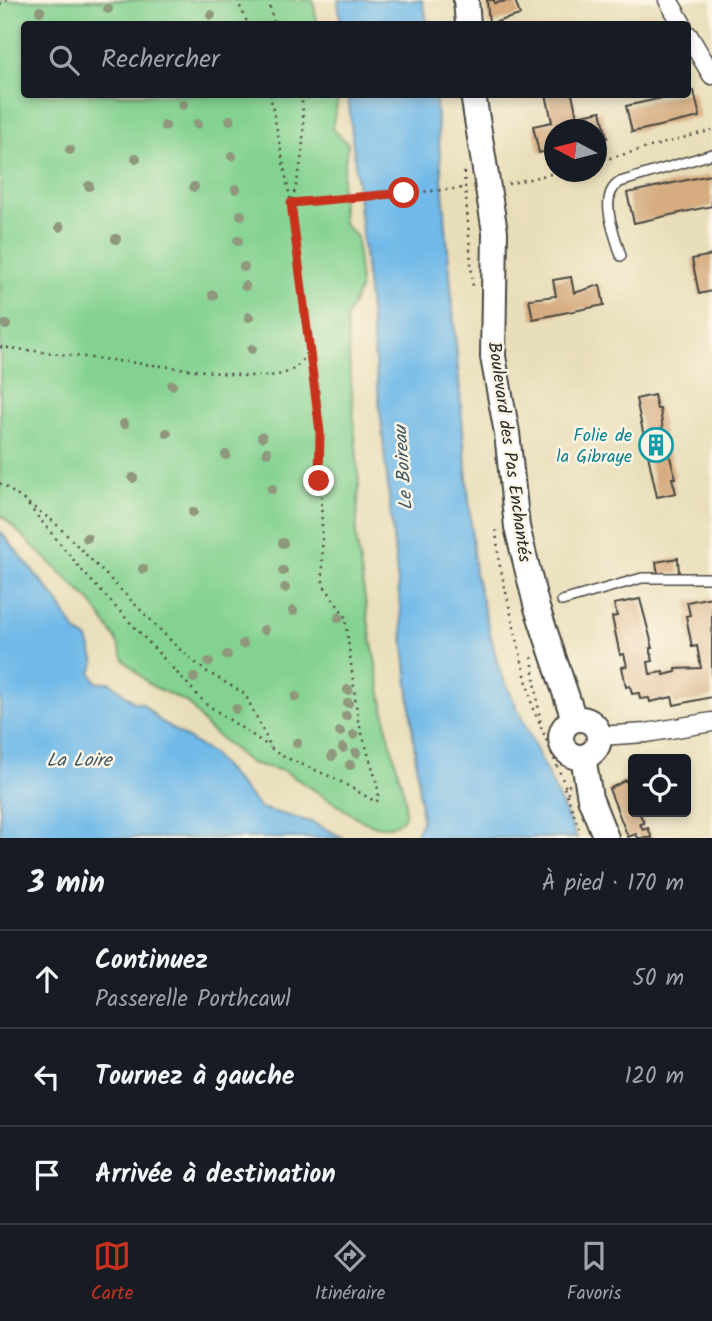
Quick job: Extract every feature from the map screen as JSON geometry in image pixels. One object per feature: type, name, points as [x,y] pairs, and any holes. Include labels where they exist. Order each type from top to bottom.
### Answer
[{"type":"main road","points":[[466,0],[468,21]]},
{"type":"main road","name":"Boulevard des Pas Enchantés","points":[[474,98],[490,187],[496,258],[493,357],[507,433],[517,527],[537,608],[574,719]]},
{"type":"main road","points":[[565,753],[594,750],[599,736],[591,722],[574,719],[562,729],[565,753],[590,798],[606,838]]},
{"type":"street","points":[[668,0],[680,21]]},
{"type":"street","points":[[691,39],[712,75]]},
{"type":"street","points":[[599,736],[646,733],[712,722]]},
{"type":"lane","points":[[621,256],[610,209],[608,195],[611,187],[712,154]]},
{"type":"lane","points":[[562,601],[642,578],[712,578]]},
{"type":"path","points":[[0,4],[7,0]]},
{"type":"path","points":[[237,0],[247,21]]},
{"type":"path","points":[[268,0],[273,21]]},
{"type":"path","points":[[22,497],[85,574],[206,704],[272,749],[312,771],[336,779],[376,802],[379,799],[377,783],[358,720],[345,616],[323,584],[320,432],[291,203],[271,98]]},
{"type":"path","points":[[291,203],[303,161],[305,125],[302,98]]},
{"type":"path","points":[[607,159],[712,130]]},
{"type":"path","points":[[490,187],[544,175]]},
{"type":"path","points":[[291,203],[460,188]]},
{"type":"path","points":[[465,188],[474,297]]},
{"type":"path","points":[[0,347],[138,361],[246,376],[286,375],[298,366],[309,348]]},
{"type":"path","points":[[0,482],[54,522],[177,647],[204,670],[245,694],[254,705],[272,749]]},
{"type":"path","points":[[496,525],[502,575],[533,709],[541,727]]},
{"type":"path","points":[[564,788],[584,838]]},
{"type":"green space","points":[[0,0],[313,0],[316,21],[21,21],[21,98],[338,98],[332,128],[348,144],[341,186],[343,223],[357,237],[360,289],[346,318],[359,485],[356,536],[388,733],[405,798],[405,817],[395,825],[379,827],[363,821],[284,771],[250,763],[207,727],[188,703],[150,685],[124,660],[116,639],[90,601],[0,514]]},
{"type":"water","points":[[338,0],[422,0],[427,21],[341,21]]},
{"type":"water","name":"Le Boireau","points":[[348,98],[435,98],[475,573],[499,669],[577,838],[414,838],[422,821]]},
{"type":"water","name":"La Loire","points":[[0,531],[57,600],[77,633],[88,639],[95,663],[91,673],[97,683],[110,682],[134,702],[142,703],[159,720],[212,754],[260,808],[311,822],[344,838],[0,838]]},
{"type":"building","points":[[487,0],[494,0],[494,3],[515,0],[520,15],[489,21]]},
{"type":"building","points":[[694,91],[700,117],[632,132],[626,106],[662,98],[691,98],[691,92]]},
{"type":"building","points":[[547,98],[573,98],[577,116],[601,111],[603,119],[551,119]]},
{"type":"building","points":[[544,124],[544,152],[539,153],[533,126]]},
{"type":"building","points":[[710,175],[712,206],[634,223],[627,193]]},
{"type":"building","points":[[712,255],[712,291],[699,294],[692,259]]},
{"type":"building","points":[[571,277],[574,293],[600,285],[604,305],[533,319],[529,299],[556,296],[553,280]]},
{"type":"building","name":"Folie de la Gibraye","points":[[654,395],[657,409],[660,409],[664,437],[676,478],[672,478],[676,493],[657,497],[636,399]]},
{"type":"building","points":[[678,558],[679,574],[658,574],[656,562]]},
{"type":"building","points":[[712,597],[712,697],[674,705],[672,697],[650,702],[649,698],[640,699],[639,693],[632,694],[630,686],[626,687],[622,667],[627,666],[624,654],[620,655],[612,617],[617,616],[614,604],[640,599],[653,648],[650,648],[653,661],[648,662],[650,674],[663,672],[664,675],[676,672],[676,669],[701,668],[697,646],[692,647],[686,616],[690,615],[687,602]]},
{"type":"building","points":[[626,780],[628,817],[641,817],[644,823],[640,824],[643,830],[648,828],[652,838],[638,838],[636,834],[628,837],[609,789]]},
{"type":"place","name":"Folie de la Gibraye","points":[[656,445]]},
{"type":"route","points":[[319,481],[320,432],[291,203],[404,193]]}]
